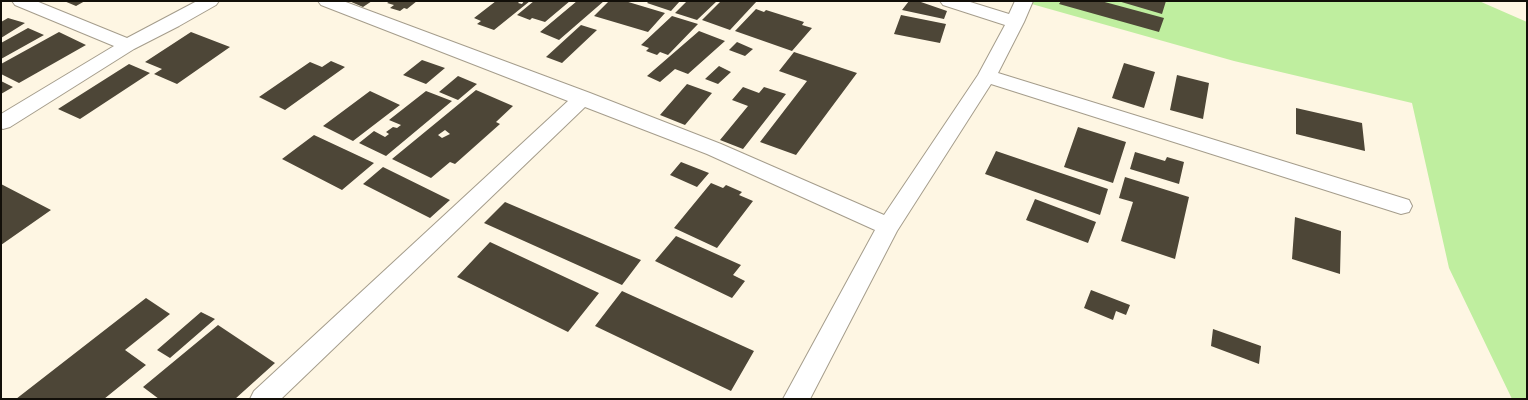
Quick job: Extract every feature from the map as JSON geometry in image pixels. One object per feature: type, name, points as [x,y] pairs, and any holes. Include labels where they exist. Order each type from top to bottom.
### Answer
[{"type":"street","points":[[21,1],[128,45]]},
{"type":"street","points":[[3,122],[128,45],[210,1]]},
{"type":"street","points":[[327,1],[714,148],[888,226]]},
{"type":"street","points":[[949,1],[1015,22]]},
{"type":"street","points":[[796,399],[888,226],[988,76],[1024,1]]},
{"type":"street","points":[[988,76],[1401,206]]},
{"type":"street","points":[[262,399],[582,98]]},
{"type":"green space","points":[[1021,1],[1479,1],[1527,22],[1527,399],[1512,399],[1449,268],[1412,103],[1234,61]]},
{"type":"building","points":[[64,1],[85,1],[76,6]]},
{"type":"building","points":[[349,1],[372,1],[363,7]]},
{"type":"building","points":[[390,1],[417,1],[407,9],[404,8],[400,11],[390,8],[394,5],[387,3]]},
{"type":"building","points":[[496,1],[520,1],[518,3],[522,4],[524,1],[530,1],[494,30],[477,24],[481,21],[474,18]]},
{"type":"building","points":[[534,1],[570,1],[545,22],[532,18],[530,20],[517,15]]},
{"type":"building","points":[[577,1],[604,1],[559,40],[540,32]]},
{"type":"building","points":[[609,1],[625,1],[665,13],[648,32],[594,16]]},
{"type":"building","points":[[649,1],[680,1],[671,11],[647,3]]},
{"type":"building","points":[[687,1],[717,1],[697,20],[675,13]]},
{"type":"building","points":[[721,1],[757,1],[730,30],[702,20]]},
{"type":"building","points":[[909,1],[918,1],[947,11],[944,19],[902,10]]},
{"type":"building","points":[[1061,1],[1101,1],[1164,18],[1159,32],[1059,4]]},
{"type":"building","points":[[1118,1],[1166,1],[1162,14]]},
{"type":"building","points":[[756,9],[764,12],[766,10],[804,22],[802,25],[812,28],[792,51],[735,31]]},
{"type":"building","points":[[901,15],[946,24],[940,43],[894,34]]},
{"type":"building","points":[[672,16],[698,24],[668,55],[660,52],[657,55],[646,51],[649,48],[641,45]]},
{"type":"building","points":[[8,18],[25,23],[1,38],[1,22]]},
{"type":"building","points":[[581,25],[597,30],[562,63],[546,57]]},
{"type":"building","points":[[28,28],[44,35],[1,59],[1,43]]},
{"type":"building","points":[[699,31],[725,41],[688,74],[675,69],[660,82],[647,76]]},
{"type":"building","points":[[59,32],[86,45],[19,83],[1,74],[1,64]]},
{"type":"building","points":[[191,32],[230,47],[177,84],[154,74],[162,69],[145,62]]},
{"type":"building","points":[[737,42],[753,49],[745,56],[729,50]]},
{"type":"building","points":[[794,52],[857,73],[796,155],[760,142],[807,81],[779,71]]},
{"type":"building","points":[[422,60],[445,68],[426,84],[403,75]]},
{"type":"building","points":[[331,61],[345,67],[285,110],[259,97],[310,62],[322,67]]},
{"type":"building","points":[[1124,63],[1155,72],[1144,108],[1112,98]]},
{"type":"building","points":[[129,64],[150,73],[80,119],[58,109]]},
{"type":"building","points":[[719,66],[731,72],[718,84],[705,79]]},
{"type":"building","points":[[1177,75],[1209,83],[1203,119],[1170,110]]},
{"type":"building","points":[[458,76],[477,84],[458,100],[439,92]]},
{"type":"building","points":[[1,81],[13,87],[1,94]]},
{"type":"building","points":[[687,84],[712,93],[685,125],[660,115]]},
{"type":"building","points":[[743,87],[759,93],[764,87],[786,94],[743,149],[720,140],[748,106],[732,100]]},
{"type":"building","points":[[476,90],[513,106],[496,122],[500,124],[455,164],[450,162],[431,178],[392,159]],"holes":[[[445,130],[450,134],[442,138],[438,135]]]},
{"type":"building","points":[[370,91],[400,105],[353,141],[323,126]]},
{"type":"building","points":[[426,91],[452,101],[386,156],[359,143],[374,131],[385,137],[389,134],[386,132],[393,127],[397,128],[401,125],[389,120]]},
{"type":"building","points":[[1296,108],[1362,123],[1365,151],[1296,134]]},
{"type":"building","points":[[1078,127],[1126,142],[1113,183],[1064,167]]},
{"type":"building","points":[[314,135],[374,163],[342,190],[282,159]]},
{"type":"building","points":[[996,151],[1108,189],[1100,215],[985,174]]},
{"type":"building","points":[[1135,152],[1165,161],[1167,157],[1184,162],[1179,184],[1130,169]]},
{"type":"building","points":[[681,162],[709,173],[697,187],[670,175]]},
{"type":"building","points":[[383,167],[450,200],[430,218],[363,184]]},
{"type":"building","points":[[1125,177],[1189,197],[1175,259],[1121,241],[1133,202],[1119,198]]},
{"type":"building","points":[[711,183],[723,188],[726,185],[742,192],[739,195],[753,201],[717,248],[674,228]]},
{"type":"building","points":[[1,184],[51,210],[1,245]]},
{"type":"building","points":[[1035,199],[1096,222],[1088,243],[1026,220]]},
{"type":"building","points":[[505,202],[641,260],[622,285],[484,223]]},
{"type":"building","points":[[1295,217],[1341,231],[1340,274],[1292,259]]},
{"type":"building","points":[[676,236],[741,265],[733,275],[745,281],[732,298],[655,261]]},
{"type":"building","points":[[490,242],[599,293],[568,332],[457,277]]},
{"type":"building","points":[[1091,290],[1130,305],[1126,315],[1116,311],[1113,320],[1084,308]]},
{"type":"building","points":[[622,291],[754,351],[731,391],[595,326]]},
{"type":"building","points":[[146,298],[170,314],[125,350],[146,365],[104,399],[16,399]]},
{"type":"building","points":[[201,312],[215,319],[170,358],[157,350]]},
{"type":"building","points":[[218,325],[275,363],[235,399],[159,399],[143,387]]},
{"type":"building","points":[[1213,329],[1261,346],[1259,364],[1211,346]]}]
